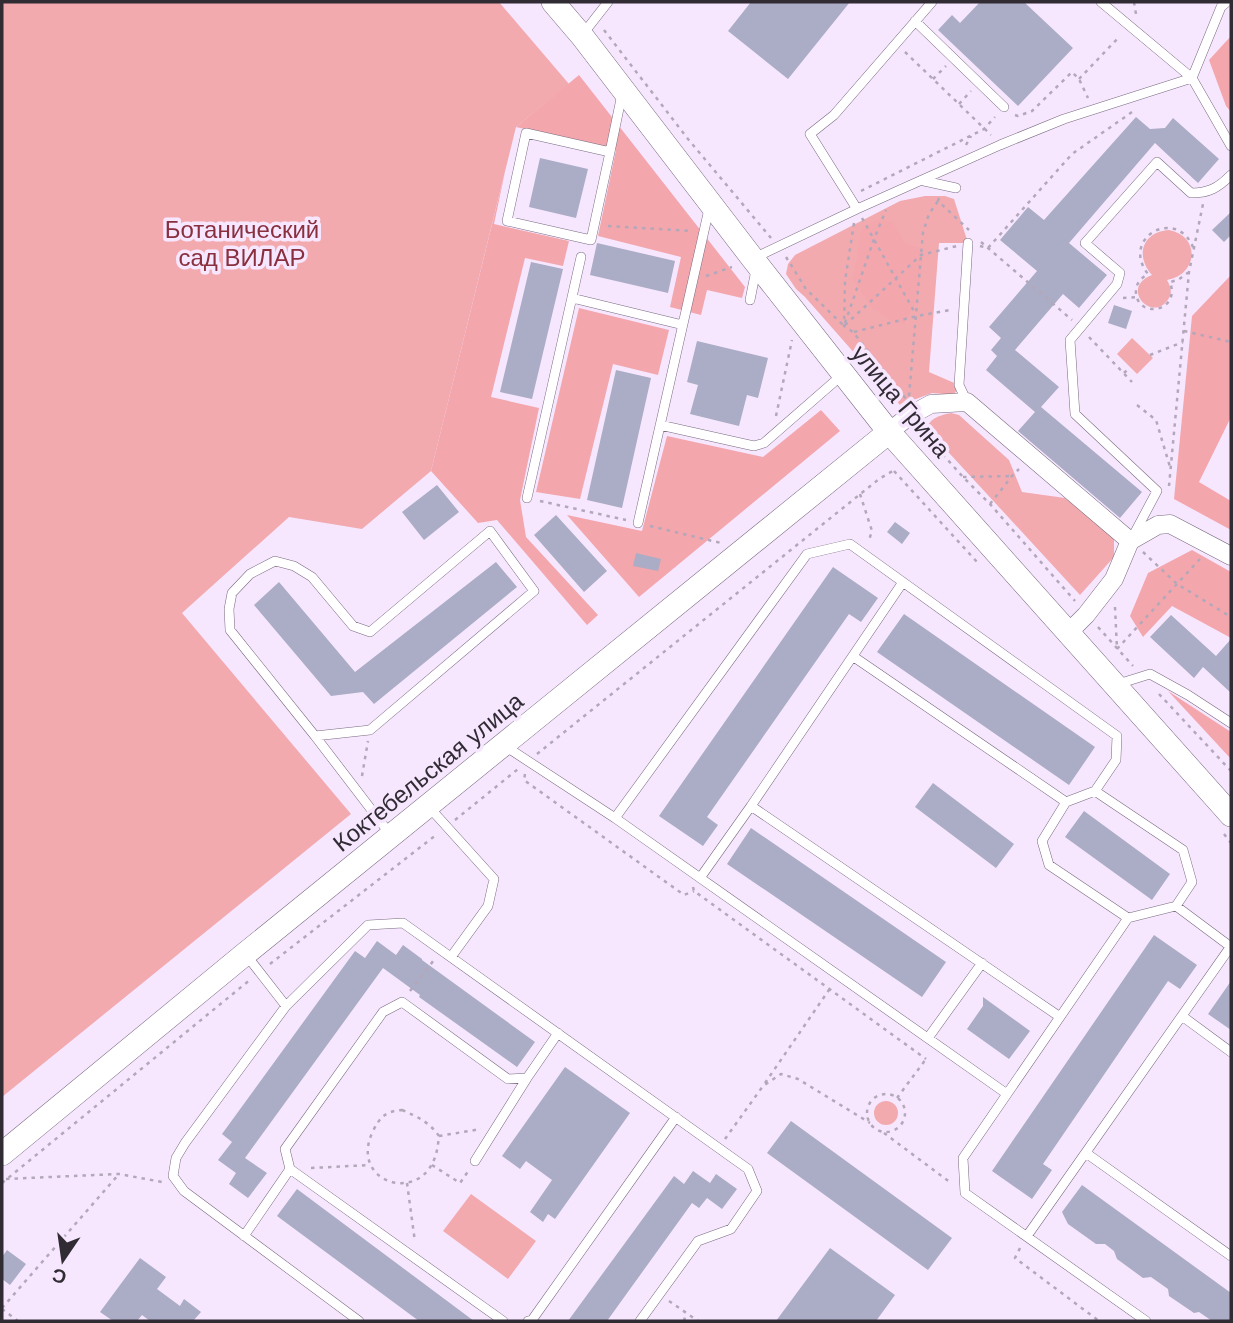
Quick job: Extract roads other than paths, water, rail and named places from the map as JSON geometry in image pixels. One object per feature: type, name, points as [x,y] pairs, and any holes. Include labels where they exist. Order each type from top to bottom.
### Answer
[{"type":"street","name":"улица Грина","points":[[553,2],[588,27],[623,90],[889,432],[1231,815]]},
{"type":"street","points":[[889,432],[909,416],[931,404],[967,402],[1130,541]]},
{"type":"street","name":"Коктебельская улица","points":[[2,1154],[889,432]]},
{"type":"street","points":[[1069,632],[1087,615],[1114,579],[1130,541],[1158,525],[1170,524],[1231,556]]},
{"type":"lane","points":[[588,27],[608,2]]},
{"type":"lane","points":[[857,209],[810,134],[834,115],[932,2]]},
{"type":"lane","points":[[1101,2],[1192,78],[1231,146]]},
{"type":"lane","points":[[1192,78],[1221,7],[1227,2]]},
{"type":"lane","points":[[915,21],[1004,107]]},
{"type":"lane","points":[[750,300],[755,262],[778,247],[1000,145],[1064,119],[1192,78]]},
{"type":"lane","points":[[610,152],[526,133],[507,221],[591,240],[610,152],[623,90]]},
{"type":"lane","points":[[1130,541],[1157,491],[1075,414],[1070,340],[1118,284],[1120,273],[1085,243],[1157,162],[1191,193],[1206,193],[1231,175]]},
{"type":"lane","points":[[923,180],[956,188]]},
{"type":"lane","points":[[638,523],[710,204]]},
{"type":"lane","points":[[967,402],[959,386],[968,243]]},
{"type":"lane","points":[[527,498],[581,257]]},
{"type":"lane","points":[[572,298],[683,325]]},
{"type":"lane","points":[[660,425],[754,446],[764,443],[843,374]]},
{"type":"lane","points":[[315,736],[370,730],[534,590],[490,531],[370,632],[353,626],[312,577],[294,566],[275,561],[250,574],[232,593],[229,609],[230,630],[391,835]]},
{"type":"lane","points":[[615,818],[807,554],[850,544],[1116,736],[1116,760],[1095,791],[1066,802],[1042,841],[1049,865],[1128,918]]},
{"type":"lane","points":[[700,878],[903,582]]},
{"type":"lane","points":[[854,657],[1066,802]]},
{"type":"lane","points":[[1115,685],[1150,674],[1231,723]]},
{"type":"lane","points":[[503,745],[615,818],[1007,1094]]},
{"type":"lane","points":[[1095,791],[1183,850],[1192,882],[1176,906],[1128,918],[963,1158],[965,1194],[1146,1321]]},
{"type":"lane","points":[[428,806],[494,879],[488,906],[451,957]]},
{"type":"lane","points":[[751,806],[1060,1017]]},
{"type":"lane","points":[[1027,1236],[1231,947],[1176,906]]},
{"type":"lane","points":[[359,1321],[184,1191],[173,1176],[180,1150],[286,1006],[368,925],[403,923],[748,1169],[757,1191],[732,1229],[698,1241],[640,1321]]},
{"type":"lane","points":[[245,954],[286,1006]]},
{"type":"lane","points":[[928,1038],[982,963]]},
{"type":"lane","points":[[503,1321],[290,1169],[285,1149],[383,1012],[402,1002],[508,1079],[527,1079]]},
{"type":"lane","points":[[1182,1016],[1231,1052]]},
{"type":"lane","points":[[475,1161],[558,1033]]},
{"type":"lane","points":[[528,1321],[532,1320],[676,1117]]},
{"type":"lane","points":[[1086,1153],[1231,1256]]},
{"type":"lane","points":[[244,1236],[290,1169]]},
{"type":"park label","name":"Ботанический сад ВИЛАР","points":[[242,243]]}]
